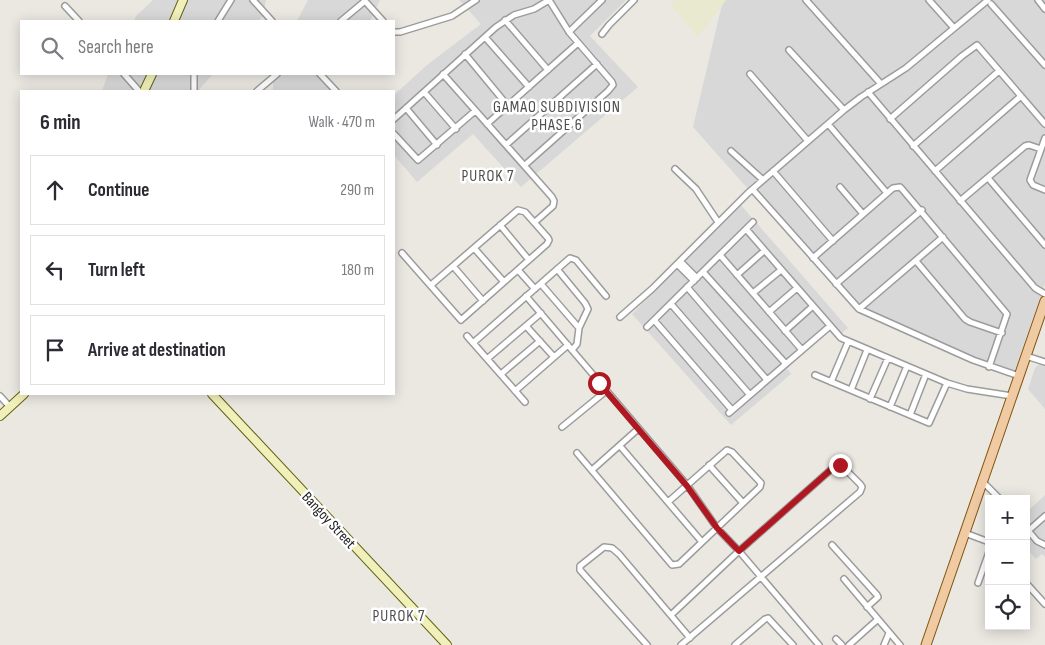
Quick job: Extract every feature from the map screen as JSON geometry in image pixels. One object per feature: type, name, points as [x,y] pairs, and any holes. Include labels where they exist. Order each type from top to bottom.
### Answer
[{"type":"main road","points":[[174,20],[183,0]]},
{"type":"main road","points":[[144,90],[152,75]]},
{"type":"main road","points":[[926,645],[1045,301]]},
{"type":"main road","points":[[0,416],[23,395]]},
{"type":"main road","name":"Bangoy Street","points":[[213,395],[447,645]]},
{"type":"street","points":[[219,20],[231,0]]},
{"type":"street","points":[[252,0],[271,20]]},
{"type":"street","points":[[342,20],[365,0],[382,20]]},
{"type":"street","points":[[395,32],[452,16],[476,0]]},
{"type":"street","points":[[395,118],[505,20],[514,14],[534,9],[549,0],[569,32],[613,85],[525,165]]},
{"type":"street","points":[[569,32],[602,0]]},
{"type":"street","points":[[602,34],[608,25],[634,0]]},
{"type":"street","points":[[806,0],[881,84]]},
{"type":"street","points":[[929,0],[954,28]]},
{"type":"street","points":[[1038,0],[1045,8]]},
{"type":"street","points":[[620,317],[679,263],[718,222],[763,180],[844,110],[906,68],[954,28],[990,2],[1045,65]]},
{"type":"street","points":[[65,6],[77,20]]},
{"type":"street","points":[[505,20],[548,70]]},
{"type":"street","points":[[485,37],[529,87]]},
{"type":"street","points":[[487,124],[578,43]]},
{"type":"street","points":[[890,118],[977,45],[1045,124]]},
{"type":"street","points":[[789,50],[844,110]]},
{"type":"street","points":[[465,54],[508,106]]},
{"type":"street","points":[[506,145],[597,64]]},
{"type":"street","points":[[913,146],[999,71]]},
{"type":"street","points":[[443,74],[525,165],[554,201],[550,210],[535,222]]},
{"type":"street","points":[[750,74],[808,141]]},
{"type":"street","points":[[125,75],[138,90]]},
{"type":"street","points":[[194,75],[194,90]]},
{"type":"street","points":[[258,90],[276,75]]},
{"type":"street","points":[[321,75],[335,90]]},
{"type":"street","points":[[424,92],[456,129]]},
{"type":"street","points":[[868,92],[1035,288],[1045,294]]},
{"type":"street","points":[[935,171],[1021,96]]},
{"type":"street","points":[[406,108],[437,145]]},
{"type":"street","points":[[395,135],[418,160],[476,112]]},
{"type":"street","points":[[828,124],[887,193]]},
{"type":"street","points":[[1045,138],[1030,180],[1033,185],[1045,190]]},
{"type":"street","points":[[960,201],[1027,146],[1041,148]]},
{"type":"street","points":[[731,151],[763,180]]},
{"type":"street","points":[[675,169],[696,189],[718,222]]},
{"type":"street","points":[[773,172],[833,241]]},
{"type":"street","points":[[988,178],[1045,245]]},
{"type":"street","points":[[840,187],[863,214]]},
{"type":"street","points":[[813,258],[893,188],[900,187],[922,210],[1006,311],[1007,317],[990,367]]},
{"type":"street","points":[[753,190],[858,310],[990,367],[1019,376]]},
{"type":"street","points":[[402,253],[461,320],[530,260],[549,240],[535,222],[521,210],[516,212],[431,285]]},
{"type":"street","points":[[836,284],[922,210]]},
{"type":"street","points":[[647,327],[753,222]]},
{"type":"street","points":[[500,226],[530,260]]},
{"type":"street","points":[[746,230],[838,335],[848,342],[947,383],[976,391],[1012,396]]},
{"type":"street","points":[[858,310],[943,237]]},
{"type":"street","points":[[474,248],[504,282]]},
{"type":"street","points":[[736,275],[764,251]]},
{"type":"street","points":[[720,255],[802,350]]},
{"type":"street","points":[[473,343],[570,258],[574,258],[606,296]]},
{"type":"street","points":[[916,261],[966,319],[1002,333]]},
{"type":"street","points":[[679,263],[695,279]]},
{"type":"street","points":[[453,266],[483,300]]},
{"type":"street","points":[[516,391],[554,357],[577,344],[580,328],[587,312],[587,306],[557,269]]},
{"type":"street","points":[[518,270],[535,289]]},
{"type":"street","points":[[753,293],[781,270]]},
{"type":"street","points":[[703,272],[786,364]]},
{"type":"street","points":[[541,284],[580,328]]},
{"type":"street","points":[[687,288],[767,380]]},
{"type":"street","points":[[769,312],[796,288]]},
{"type":"street","points":[[526,296],[687,486],[717,528],[819,645]]},
{"type":"street","points":[[671,304],[750,395]]},
{"type":"street","points":[[785,331],[812,306]]},
{"type":"street","points":[[487,359],[541,313]]},
{"type":"street","points":[[654,320],[731,412],[830,326]]},
{"type":"street","points":[[526,326],[554,357]]},
{"type":"street","points":[[467,336],[525,402]]},
{"type":"street","points":[[501,374],[540,341]]},
{"type":"street","points":[[831,382],[848,342]]},
{"type":"street","points":[[851,390],[868,350]]},
{"type":"street","points":[[1026,356],[1045,362]]},
{"type":"street","points":[[870,398],[888,358]]},
{"type":"street","points":[[890,407],[907,366]]},
{"type":"street","points":[[910,415],[926,374]]},
{"type":"street","points":[[815,375],[929,423],[947,383]]},
{"type":"street","points":[[562,427],[606,391]]},
{"type":"street","points":[[0,396],[10,407]]},
{"type":"street","points":[[592,470],[638,429]]},
{"type":"street","points":[[620,446],[702,542]]},
{"type":"street","points":[[577,453],[670,564],[675,565],[760,487],[761,481],[730,450],[724,452],[668,502]]},
{"type":"street","points":[[709,465],[743,503]]},
{"type":"street","points":[[671,615],[739,551],[835,466],[840,465],[843,467],[860,484],[862,487],[860,492],[681,645]]},
{"type":"street","points":[[982,481],[996,495]]},
{"type":"street","points":[[1030,528],[1045,516]]},
{"type":"street","points":[[965,533],[985,540]]},
{"type":"street","points":[[1030,533],[1037,541],[1045,545]]},
{"type":"street","points":[[832,545],[877,595],[878,597],[867,607]]},
{"type":"street","points":[[647,645],[580,570],[580,566],[604,548],[612,548],[690,638]]},
{"type":"street","points":[[978,583],[985,563]]},
{"type":"street","points":[[844,579],[900,645]]},
{"type":"street","points":[[1028,585],[1045,604]]},
{"type":"street","points":[[735,645],[768,618],[790,644]]},
{"type":"street","points":[[849,645],[877,620]]},
{"type":"street","points":[[884,645],[889,633]]},
{"type":"street","points":[[836,639],[842,645]]},
{"type":"shaded area","points":[[153,0],[266,0],[263,16],[259,20],[134,20],[136,16]]},
{"type":"shaded area","points":[[308,0],[380,0],[370,20],[298,20]]},
{"type":"shaded area","points":[[459,0],[626,0],[590,36],[638,87],[521,187],[473,134],[417,182],[395,156],[395,94],[427,65],[481,24]]},
{"type":"shaded area","points":[[723,0],[1045,0],[1045,284],[1013,375],[858,313],[693,127]]},
{"type":"shaded area","points":[[108,75],[212,75],[199,90],[102,90]]},
{"type":"shaded area","points":[[278,75],[319,75],[331,90],[273,90],[273,80]]},
{"type":"shaded area","points":[[741,205],[848,328],[836,338],[828,330],[786,367],[791,374],[731,425],[632,314]]},
{"type":"shaded area","points":[[1045,359],[1045,409],[1028,389],[1035,368]]},
{"type":"shaded area","points":[[1045,495],[1045,557],[1042,554],[1036,559],[1030,552],[1030,509]]},
{"type":"green space","points":[[675,0],[726,0],[698,37],[671,5]]},
{"type":"district","name":"GAMAO SUBDIVISION PHASE 6","points":[[557,115]]},
{"type":"district","name":"PUROK 7","points":[[488,175]]},
{"type":"district","name":"PUROK 7","points":[[399,615]]},
{"type":"route","points":[[599,383],[687,486],[717,528],[739,551],[835,466],[840,465]]}]
